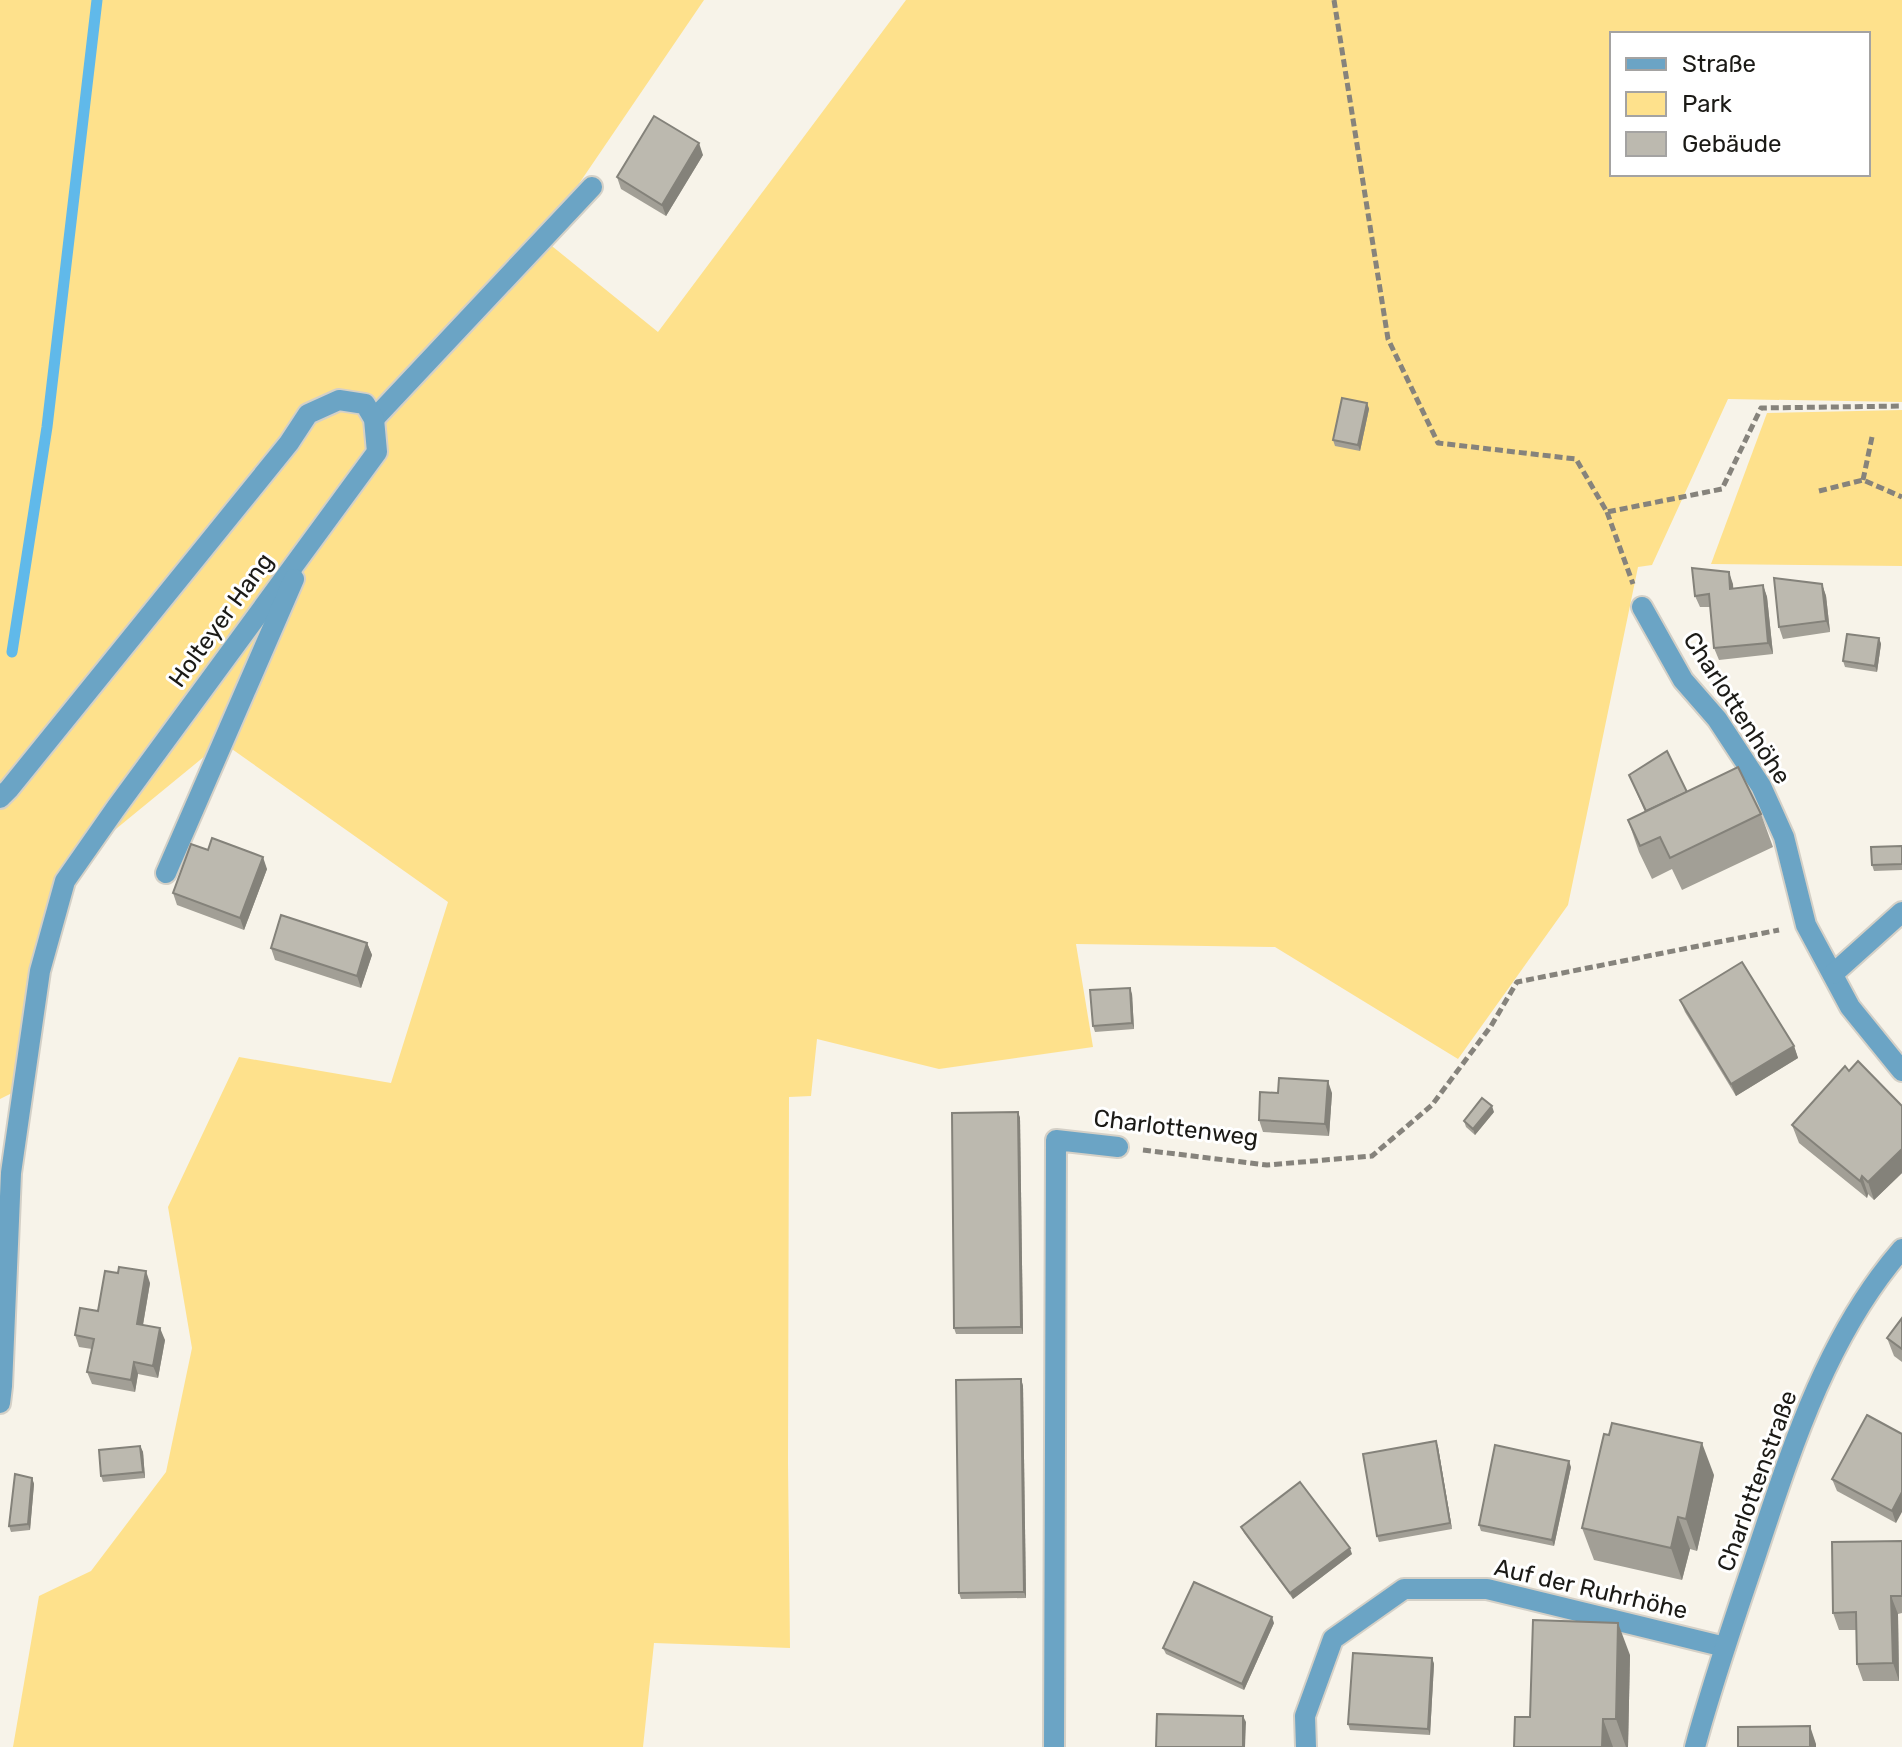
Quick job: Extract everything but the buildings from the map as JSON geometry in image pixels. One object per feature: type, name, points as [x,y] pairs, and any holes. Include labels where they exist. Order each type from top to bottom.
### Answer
[{"type":"street","points":[[0,798],[289,443],[308,414],[339,400],[365,404],[374,419],[592,187]]},
{"type":"street","name":"Holteyer Hang","points":[[0,1403],[11,1173],[40,971],[65,881],[377,452],[374,419]]},
{"type":"street","points":[[166,873],[308,546]]},
{"type":"street","name":"Charlottenhöhe","points":[[1642,607],[1683,680],[1717,719],[1761,786],[1784,837],[1806,925],[1850,1007],[1902,1071]]},
{"type":"street","points":[[1833,974],[1902,912]]},
{"type":"street","name":"Charlottenweg","points":[[1054,1747],[1056,1140],[1118,1147]]},
{"type":"street","name":"Charlottenstraße","points":[[1695,1747],[1725,1647],[1805,1420],[1833,1354],[1860,1307],[1902,1249]]},
{"type":"street","name":"Auf der Ruhrhöhe","points":[[1306,1747],[1305,1716],[1333,1639],[1404,1589],[1487,1589],[1725,1647]]},
{"type":"path","points":[[1334,0],[1388,339],[1438,443],[1576,459],[1607,512],[1642,607]]},
{"type":"path","points":[[1607,512],[1722,489],[1761,408],[1902,406]]},
{"type":"path","points":[[1863,480],[1872,437]]},
{"type":"path","points":[[1819,491],[1863,480],[1902,497]]},
{"type":"path","name":"Charlottenweg","points":[[1118,1147],[1267,1165],[1372,1156],[1432,1105],[1491,1026],[1517,982],[1806,925]]},
{"type":"green space","points":[[0,0],[704,0],[542,238],[658,332],[906,0],[1902,0],[1902,402],[1728,399],[1652,565],[1638,567],[1568,905],[1458,1059],[1275,947],[1076,944],[1093,1047],[939,1069],[817,1039],[811,1096],[789,1097],[790,1648],[654,1643],[643,1747],[13,1747],[39,1596],[91,1571],[166,1472],[192,1348],[168,1207],[239,1057],[391,1083],[448,902],[222,742],[61,874],[35,968],[12,1093],[0,1099]]},
{"type":"green space","points":[[1902,410],[1902,566],[1711,564],[1767,413]]},
{"type":"waterway","points":[[12,652],[47,427],[97,0]]}]
